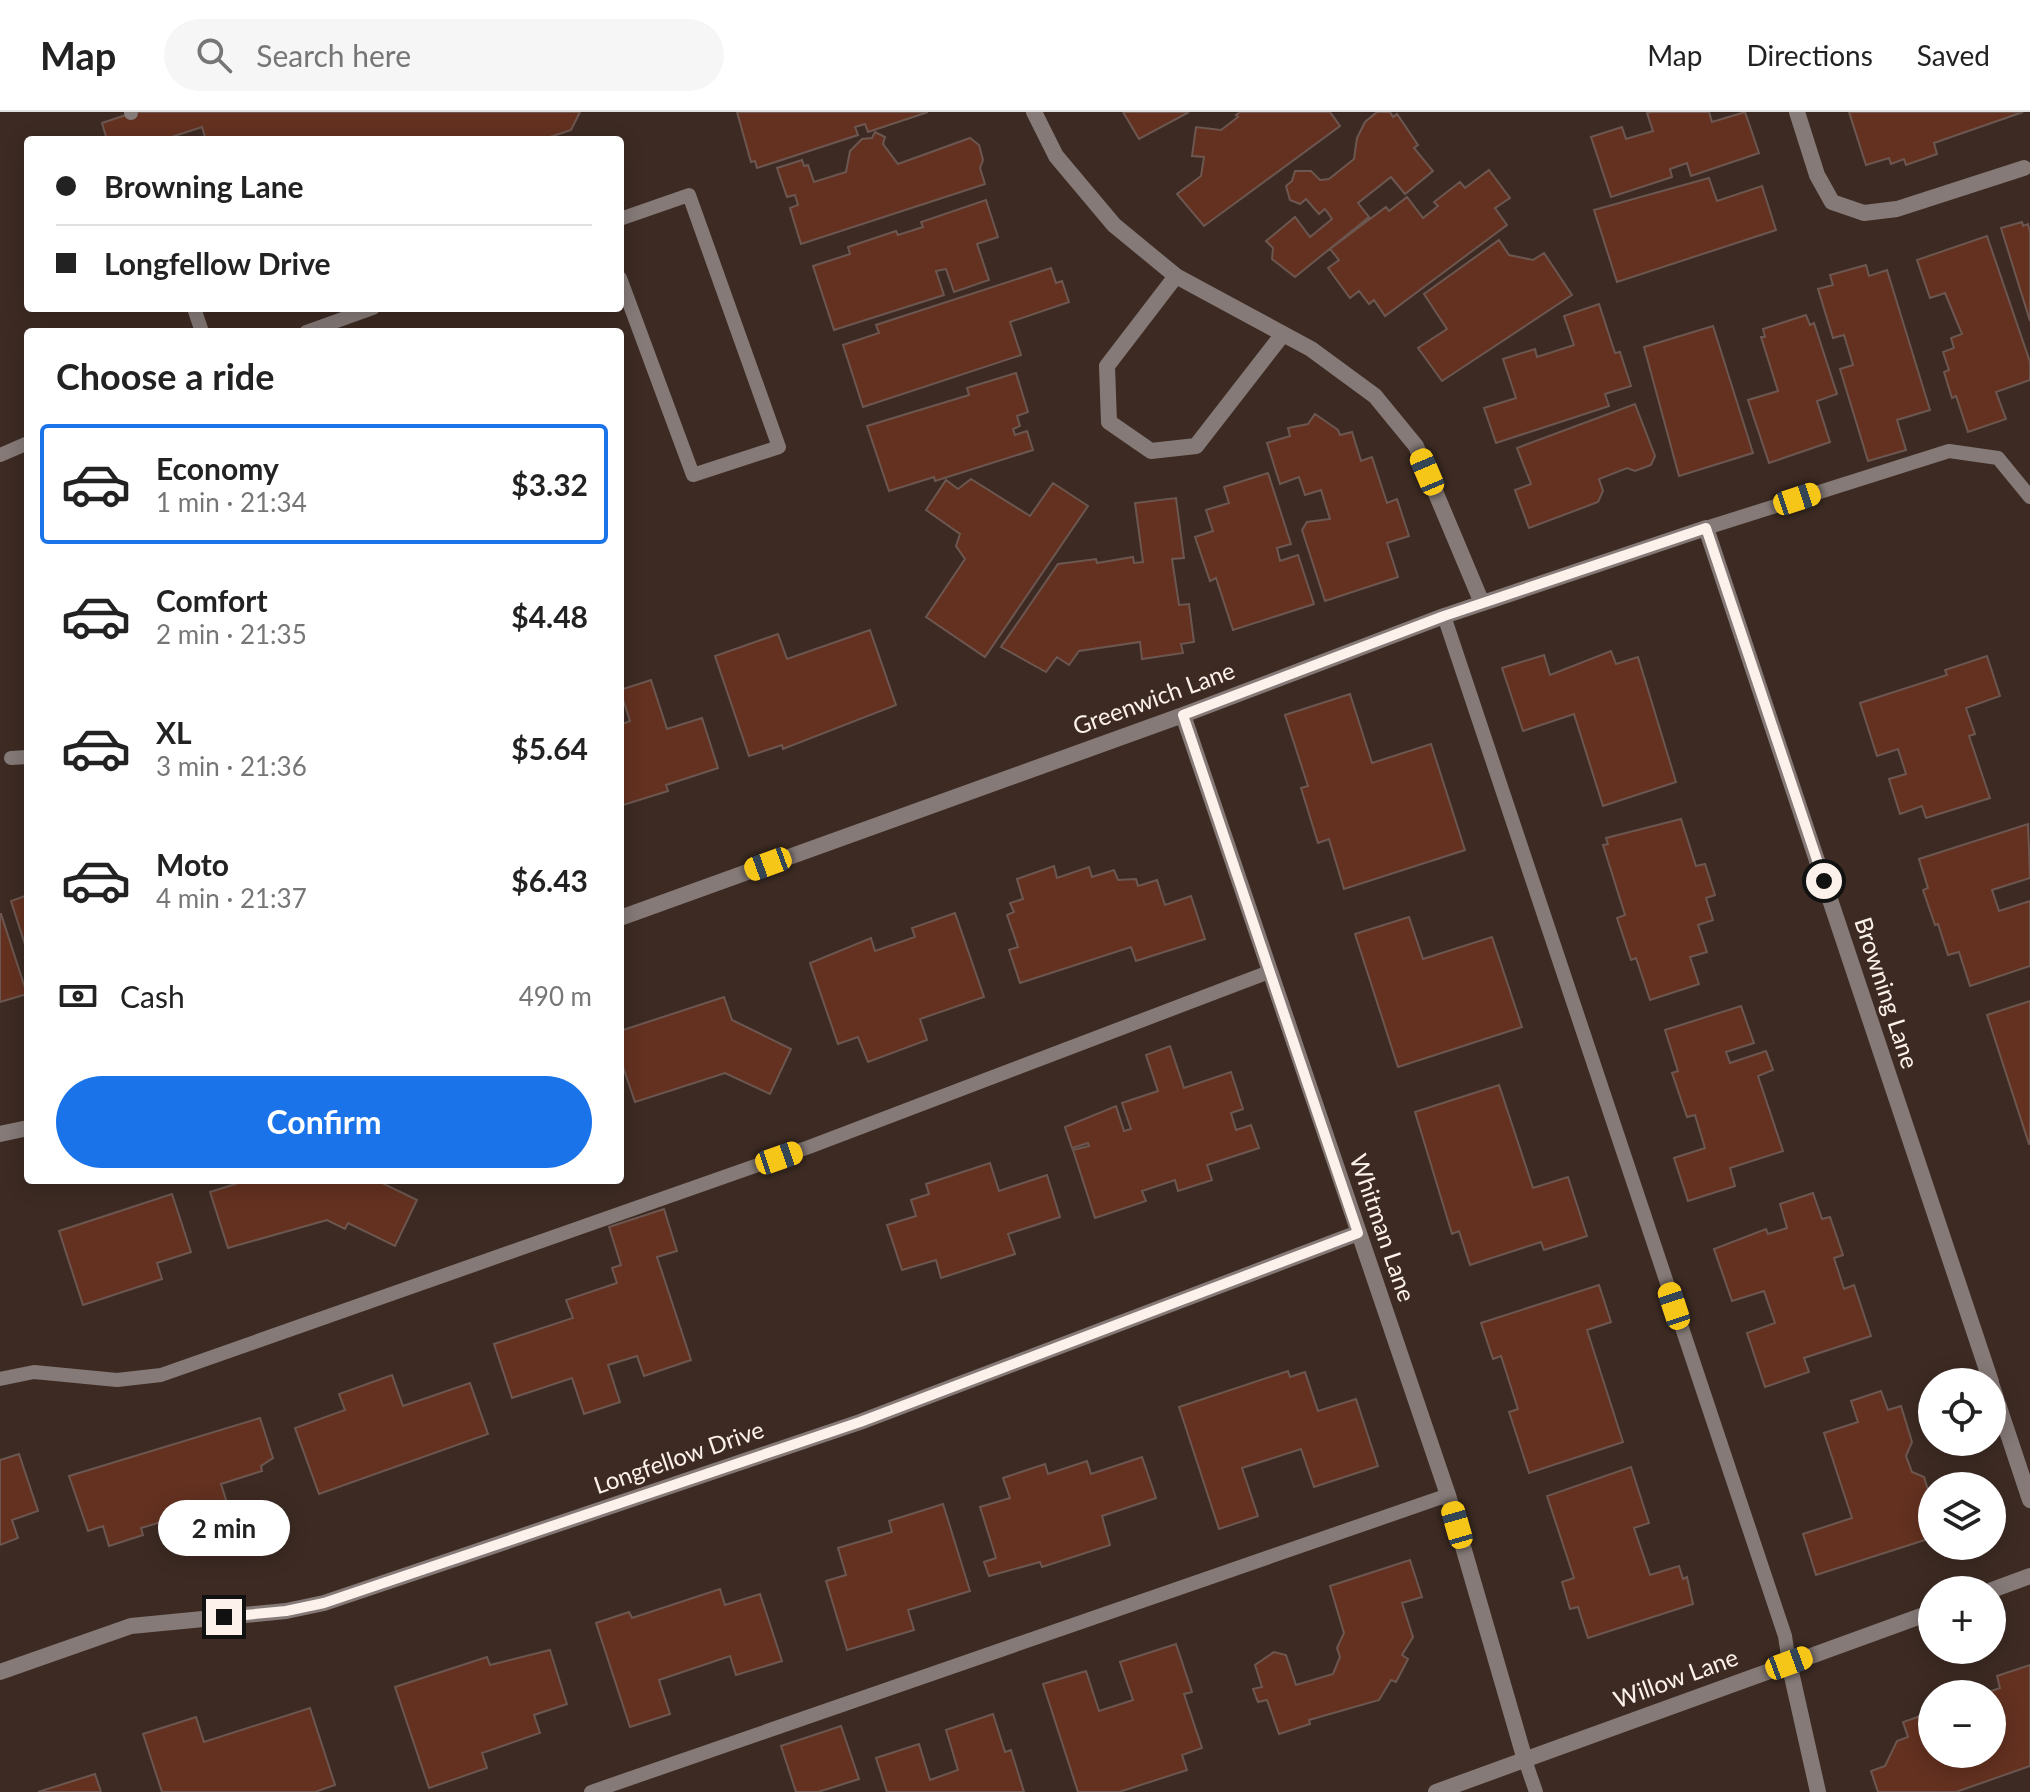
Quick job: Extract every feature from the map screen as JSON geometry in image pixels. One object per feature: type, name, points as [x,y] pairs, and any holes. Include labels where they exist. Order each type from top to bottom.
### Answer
[{"type":"street","points":[[1034,112],[1056,156],[1114,225],[1176,276],[1311,349],[1375,396],[1416,446],[1482,603]]},
{"type":"street","points":[[1797,112],[1817,175],[1832,202],[1864,213],[1897,209],[2024,168]]},
{"type":"street","points":[[1176,276],[1107,366],[1109,422],[1151,451],[1196,446],[1283,334]]},
{"type":"street","name":"Greenwich Lane","points":[[624,917],[1183,715],[1444,616],[1706,528]]},
{"type":"street","name":"Browning Lane","points":[[1706,528],[1986,1368]]},
{"type":"street","name":"Whitman Lane","points":[[1183,715],[1448,1495],[1525,1760]]},
{"type":"street","points":[[0,1134],[24,1129]]},
{"type":"street","name":"Longfellow Drive","points":[[0,1672],[131,1626],[286,1611],[324,1603],[860,1422],[1358,1233]]},
{"type":"street","name":"Browning Lane","points":[[2006,1429],[2030,1500]]},
{"type":"street","points":[[2006,1585],[2030,1576]]},
{"type":"street","name":"Willow Lane","points":[[1436,1792],[1918,1617]]},
{"type":"street","points":[[1789,1663],[1818,1792]]},
{"type":"lane","points":[[624,218],[689,195],[779,447],[693,475],[624,289]]},
{"type":"lane","points":[[317,328],[362,312]]},
{"type":"lane","points":[[0,455],[24,445]]},
{"type":"lane","points":[[1706,528],[1949,451],[1998,458],[2030,497]]},
{"type":"lane","points":[[1444,616],[1785,1636],[1789,1663]]},
{"type":"lane","points":[[11,758],[24,757]]},
{"type":"lane","points":[[0,1379],[34,1372],[117,1380],[161,1375],[809,1147],[1269,972]]},
{"type":"lane","points":[[591,1792],[1448,1495]]},
{"type":"lane","points":[[1525,1760],[1536,1792]]},
{"type":"building","points":[[135,112],[580,112],[571,130],[553,136],[205,136],[202,127],[174,136],[106,136],[102,123]]},
{"type":"building","points":[[737,112],[928,112],[868,132],[865,124],[855,127],[858,135],[757,168],[755,161],[751,162]]},
{"type":"building","points":[[1123,112],[1189,112],[1139,139]]},
{"type":"building","points":[[1240,112],[1330,112],[1340,126],[1204,226],[1177,194],[1201,176],[1204,157],[1192,156],[1196,127],[1221,130]]},
{"type":"building","points":[[1377,112],[1390,112],[1393,117],[1397,114],[1418,145],[1414,148],[1433,171],[1405,194],[1391,177],[1358,203],[1369,217],[1295,277],[1272,259],[1273,248],[1266,241],[1295,217],[1310,237],[1332,219],[1325,209],[1319,214],[1306,199],[1300,204],[1290,200],[1286,186],[1292,181],[1295,171],[1311,171],[1320,180],[1329,179],[1354,159],[1357,138],[1365,122]]},
{"type":"building","points":[[1709,112],[1712,122],[1745,112],[1759,153],[1691,176],[1687,163],[1670,169],[1672,177],[1611,197],[1591,137],[1622,127],[1626,139],[1653,131],[1647,113]]},
{"type":"building","points":[[1849,112],[2023,112],[1934,143],[1937,154],[1906,165],[1904,159],[1891,164],[1889,158],[1866,165]]},
{"type":"building","points":[[875,132],[885,137],[883,144],[898,164],[970,138],[979,145],[983,160],[980,168],[985,184],[801,244],[790,208],[798,205],[795,195],[787,197],[777,168],[802,160],[804,166],[808,165],[814,182],[846,172],[850,151],[862,139],[872,138]]},
{"type":"building","points":[[1489,170],[1510,198],[1495,208],[1507,225],[1385,316],[1374,300],[1369,304],[1359,291],[1350,298],[1328,268],[1339,260],[1330,249],[1386,207],[1389,211],[1407,197],[1423,218],[1438,206],[1434,202],[1460,182],[1465,188]]},
{"type":"building","points":[[1709,178],[1717,201],[1762,186],[1776,230],[1617,282],[1594,210]]},
{"type":"building","points":[[986,200],[998,237],[977,244],[989,280],[954,292],[946,269],[936,271],[944,295],[834,330],[813,266],[850,254],[848,247],[896,231],[898,235],[923,227],[921,222]]},
{"type":"building","points":[[2022,222],[2023,226],[2028,224],[2030,232],[2030,321],[2001,228]]},
{"type":"building","points":[[1987,236],[2030,362],[2030,380],[1996,392],[2006,419],[1968,432],[1944,372],[1949,370],[1943,352],[1954,348],[1951,338],[1962,334],[1945,293],[1930,298],[1917,260]]},
{"type":"building","points":[[1499,240],[1509,255],[1533,260],[1544,253],[1572,295],[1442,381],[1418,348],[1447,329],[1424,294]]},
{"type":"building","points":[[1866,265],[1869,276],[1887,270],[1930,410],[1897,420],[1906,450],[1868,461],[1840,369],[1853,365],[1844,335],[1833,338],[1818,289],[1833,285],[1830,275]]},
{"type":"building","points":[[1051,268],[1056,283],[1062,281],[1069,302],[1010,322],[1021,355],[863,407],[843,345],[879,333],[876,325]]},
{"type":"building","points":[[1599,304],[1615,353],[1620,352],[1631,386],[1605,394],[1609,406],[1496,443],[1484,408],[1516,398],[1503,359],[1535,349],[1537,357],[1574,345],[1564,316]]},
{"type":"building","points":[[1806,315],[1810,325],[1814,323],[1837,394],[1817,401],[1830,442],[1769,463],[1748,400],[1778,391],[1761,337],[1765,337],[1763,329]]},
{"type":"building","points":[[1713,326],[1753,453],[1679,476],[1644,347]]},
{"type":"building","points":[[1016,373],[1028,412],[1017,416],[1020,426],[1013,429],[1015,435],[1027,431],[1033,450],[935,481],[934,477],[889,491],[867,426],[969,395],[967,388]]},
{"type":"building","points":[[1635,404],[1655,456],[1651,465],[1635,471],[1627,468],[1599,479],[1603,491],[1598,502],[1529,528],[1515,490],[1531,484],[1517,448]]},
{"type":"building","points":[[1315,414],[1338,430],[1340,435],[1352,432],[1361,461],[1372,457],[1387,503],[1397,499],[1409,536],[1387,543],[1398,577],[1325,601],[1302,530],[1307,522],[1330,519],[1321,490],[1305,495],[1299,477],[1280,484],[1267,443],[1290,436],[1288,428],[1308,424]]},
{"type":"building","points":[[1268,473],[1291,544],[1277,548],[1280,561],[1298,555],[1314,604],[1233,630],[1216,578],[1210,581],[1195,537],[1213,531],[1206,510],[1229,503],[1224,487]]},
{"type":"building","points":[[971,479],[1030,516],[1053,483],[1088,506],[985,657],[926,617],[965,559],[956,546],[960,534],[926,510],[946,480],[958,489]]},
{"type":"building","points":[[1176,498],[1184,558],[1172,559],[1179,605],[1189,604],[1194,642],[1181,644],[1183,653],[1142,659],[1140,642],[1079,651],[1069,665],[1057,657],[1046,672],[1001,647],[1058,564],[1096,559],[1097,563],[1133,557],[1134,563],[1143,562],[1135,503]]},
{"type":"building","points":[[870,630],[896,705],[783,749],[782,745],[749,756],[715,656],[778,634],[787,659]]},
{"type":"building","points":[[1611,651],[1616,664],[1638,657],[1676,782],[1603,806],[1574,714],[1523,731],[1502,668],[1544,655],[1550,675]]},
{"type":"building","points":[[1987,656],[2000,696],[1966,708],[1975,734],[1969,736],[1990,798],[1926,818],[1922,806],[1900,814],[1889,779],[1906,774],[1898,749],[1877,756],[1860,703],[1947,675],[1945,670]]},
{"type":"building","points":[[651,680],[667,729],[702,718],[718,768],[666,785],[668,791],[624,805],[624,723],[630,721],[624,702],[624,689]]},
{"type":"building","points":[[1350,694],[1372,763],[1431,744],[1465,850],[1344,889],[1329,839],[1318,843],[1301,788],[1308,786],[1285,715]]},
{"type":"building","points":[[1681,819],[1696,866],[1705,864],[1715,895],[1706,898],[1713,920],[1698,925],[1707,952],[1690,957],[1699,984],[1650,1000],[1636,958],[1631,960],[1617,918],[1625,915],[1603,845],[1608,844],[1606,838]]},
{"type":"building","points":[[2028,824],[2030,878],[1992,890],[1999,911],[2030,901],[2030,966],[1970,986],[1959,952],[1948,955],[1938,924],[1935,925],[1923,890],[1928,888],[1919,859]]},
{"type":"building","points":[[1054,866],[1057,878],[1089,867],[1092,877],[1114,870],[1118,880],[1136,879],[1138,886],[1157,880],[1165,905],[1191,896],[1205,939],[1136,961],[1131,947],[1020,983],[1009,950],[1018,947],[1007,915],[1014,912],[1010,903],[1023,899],[1017,879]]},
{"type":"building","points":[[24,896],[24,942],[11,901]]},
{"type":"building","points":[[955,913],[984,997],[920,1019],[927,1040],[868,1062],[858,1037],[838,1044],[810,963],[871,938],[875,951],[915,937],[912,928]]},
{"type":"building","points":[[0,914],[24,985],[24,995],[0,1002]]},
{"type":"building","points":[[1409,917],[1423,959],[1492,937],[1522,1027],[1398,1067],[1355,934]]},
{"type":"building","points":[[724,997],[732,1020],[791,1049],[770,1094],[725,1073],[635,1102],[624,1070],[624,1030]]},
{"type":"building","points":[[2030,1001],[2030,1144],[2029,1144],[1987,1015]]},
{"type":"building","points":[[1741,1006],[1754,1043],[1726,1052],[1730,1063],[1766,1051],[1773,1070],[1758,1076],[1783,1151],[1730,1168],[1735,1186],[1688,1201],[1674,1158],[1705,1148],[1695,1115],[1687,1117],[1672,1073],[1678,1071],[1665,1030]]},
{"type":"building","points":[[1170,1046],[1184,1088],[1231,1072],[1243,1109],[1231,1113],[1236,1130],[1251,1125],[1259,1148],[1207,1165],[1212,1180],[1178,1191],[1175,1180],[1142,1191],[1146,1201],[1095,1218],[1073,1150],[1089,1146],[1088,1143],[1072,1148],[1065,1127],[1116,1106],[1124,1131],[1131,1129],[1122,1103],[1158,1091],[1146,1055]]},
{"type":"building","points":[[1499,1085],[1533,1188],[1568,1177],[1587,1236],[1544,1250],[1541,1242],[1470,1265],[1459,1231],[1452,1234],[1415,1112]]},
{"type":"building","points":[[990,1163],[999,1191],[1047,1175],[1060,1217],[1008,1234],[1015,1254],[941,1278],[936,1260],[902,1270],[887,1225],[916,1216],[911,1200],[929,1194],[926,1184]]},
{"type":"building","points":[[235,1184],[384,1184],[417,1200],[395,1246],[348,1223],[345,1229],[327,1220],[228,1248],[210,1192]]},
{"type":"building","points":[[1813,1193],[1822,1219],[1830,1217],[1843,1255],[1834,1258],[1844,1289],[1854,1285],[1871,1336],[1804,1358],[1809,1372],[1765,1387],[1747,1333],[1775,1323],[1764,1291],[1732,1301],[1714,1249],[1766,1229],[1768,1234],[1787,1228],[1780,1204]]},
{"type":"building","points":[[172,1194],[191,1252],[157,1263],[162,1279],[83,1305],[59,1231]]},
{"type":"building","points":[[664,1209],[677,1251],[657,1257],[691,1360],[644,1376],[637,1356],[608,1365],[620,1402],[584,1414],[572,1378],[512,1398],[494,1344],[573,1318],[566,1300],[617,1283],[612,1268],[621,1265],[609,1227]]},
{"type":"building","points":[[1599,1285],[1611,1322],[1587,1330],[1623,1442],[1529,1473],[1509,1412],[1518,1409],[1501,1356],[1493,1359],[1481,1323]]},
{"type":"building","points":[[1288,1371],[1290,1377],[1305,1372],[1318,1411],[1356,1399],[1378,1466],[1314,1487],[1301,1449],[1242,1468],[1258,1516],[1219,1529],[1179,1407]]},
{"type":"building","points":[[392,1375],[403,1406],[470,1383],[488,1434],[319,1494],[295,1428],[345,1410],[339,1394]]},
{"type":"building","points":[[1881,1391],[1888,1410],[1901,1406],[1912,1442],[1906,1456],[1912,1472],[1918,1474],[1918,1542],[1816,1575],[1803,1534],[1852,1518],[1824,1433],[1858,1422],[1851,1401]]},
{"type":"building","points":[[260,1418],[273,1458],[261,1466],[262,1471],[221,1484],[228,1506],[180,1522],[178,1517],[141,1528],[143,1535],[109,1546],[103,1526],[88,1531],[69,1476]]},
{"type":"building","points":[[19,1454],[38,1511],[12,1520],[18,1538],[0,1545],[0,1460]]},
{"type":"building","points":[[1142,1457],[1156,1498],[1102,1516],[1110,1545],[1042,1567],[1040,1562],[989,1576],[984,1562],[996,1558],[980,1507],[1010,1498],[1003,1478],[1045,1464],[1048,1474],[1087,1461],[1091,1474]]},
{"type":"building","points":[[1631,1467],[1649,1523],[1634,1528],[1650,1575],[1679,1566],[1683,1579],[1687,1577],[1693,1604],[1588,1638],[1578,1607],[1570,1609],[1562,1582],[1574,1578],[1547,1496]]},
{"type":"building","points":[[943,1504],[970,1591],[908,1610],[914,1630],[847,1650],[826,1581],[846,1575],[838,1548],[892,1532],[889,1521]]},
{"type":"building","points":[[1410,1560],[1422,1597],[1402,1603],[1413,1637],[1402,1655],[1408,1659],[1396,1682],[1391,1680],[1379,1700],[1309,1720],[1310,1724],[1279,1734],[1267,1700],[1258,1702],[1253,1689],[1262,1687],[1255,1665],[1274,1652],[1286,1655],[1296,1685],[1333,1674],[1340,1657],[1337,1648],[1344,1633],[1330,1586]]},
{"type":"building","points":[[720,1589],[725,1605],[760,1594],[782,1661],[736,1675],[730,1656],[659,1680],[670,1714],[630,1727],[596,1623],[629,1612],[632,1618]]},
{"type":"building","points":[[1176,1644],[1192,1692],[1184,1694],[1202,1748],[1182,1755],[1187,1770],[1119,1792],[1078,1792],[1043,1684],[1086,1671],[1099,1711],[1133,1700],[1120,1662]]},
{"type":"building","points":[[550,1650],[567,1704],[534,1715],[540,1733],[482,1753],[487,1768],[429,1788],[395,1687],[487,1657],[490,1665]]},
{"type":"building","points":[[2030,1665],[2030,1766],[1956,1792],[1878,1792],[1871,1771],[1885,1766],[1897,1741],[1908,1737],[1903,1722],[1918,1717],[1918,1768],[2006,1768],[2006,1680],[1998,1680],[1997,1676]]},
{"type":"building","points":[[310,1708],[335,1785],[315,1792],[162,1792],[143,1734],[196,1717],[204,1742]]},
{"type":"building","points":[[993,1714],[1005,1752],[1011,1750],[1024,1792],[887,1792],[876,1758],[919,1744],[930,1780],[958,1770],[946,1730]]},
{"type":"building","points":[[841,1726],[859,1779],[818,1792],[796,1792],[781,1746]]},
{"type":"building","points":[[95,1774],[101,1792],[38,1792]]},
{"type":"route","points":[[224,1617],[286,1611],[324,1603],[860,1422],[1358,1233],[1183,715],[1444,616],[1706,528],[1824,881]]}]
